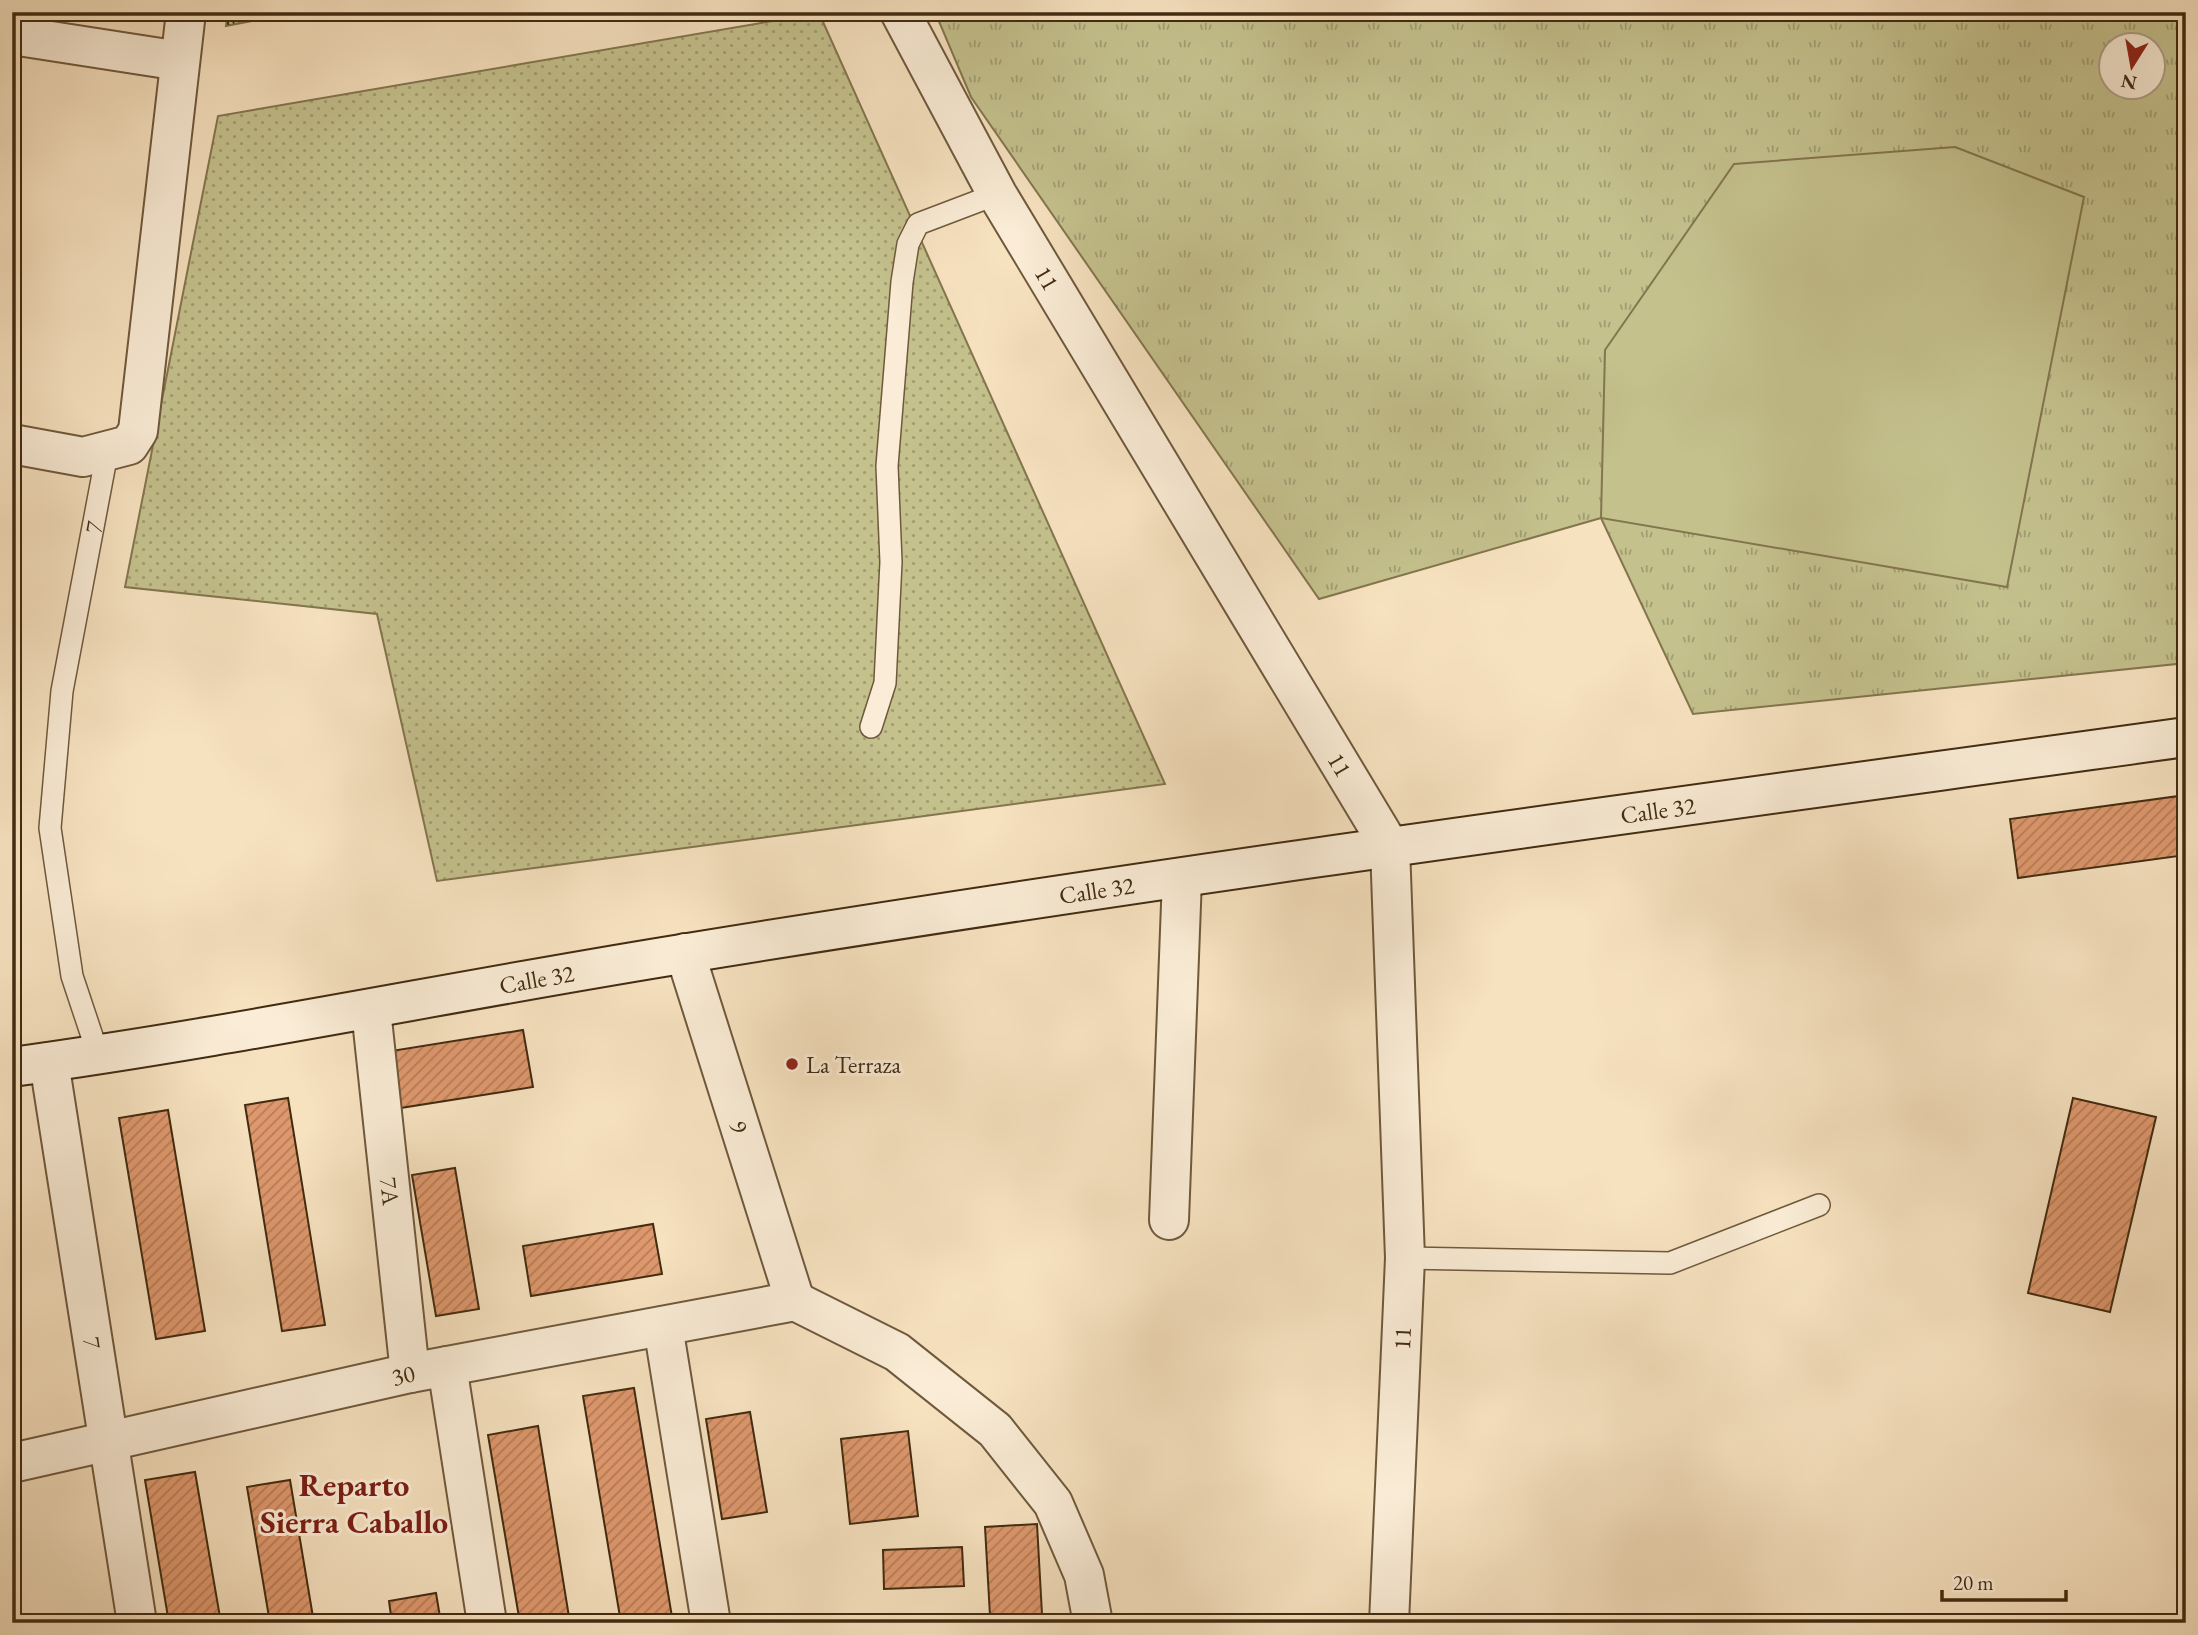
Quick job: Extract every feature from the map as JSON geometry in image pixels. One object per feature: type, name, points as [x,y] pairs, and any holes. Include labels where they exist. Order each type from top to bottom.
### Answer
[{"type":"street","points":[[12,444],[83,457],[107,453],[129,445],[138,431],[186,12]]},
{"type":"street","name":"11","points":[[900,12],[997,194],[1390,847],[1405,1258],[1389,1623]]},
{"type":"street","points":[[12,35],[180,61]]},
{"type":"street","name":"Calle 32","points":[[12,1067],[371,1010],[685,953],[1390,847],[2186,737]]},
{"type":"street","points":[[1169,1220],[1182,878]]},
{"type":"street","name":"9","points":[[685,953],[795,1301]]},
{"type":"street","name":"7A","points":[[371,1010],[410,1373]]},
{"type":"street","name":"7","points":[[50,1062],[137,1623]]},
{"type":"street","points":[[795,1301],[897,1352],[995,1430],[1053,1503],[1084,1575],[1093,1623]]},
{"type":"street","name":"30","points":[[12,1463],[410,1373],[795,1301]]},
{"type":"street","points":[[663,1326],[710,1623]]},
{"type":"street","points":[[447,1366],[487,1623]]},
{"type":"lane","points":[[871,727],[885,684],[891,562],[887,466],[902,282],[908,244],[918,224],[997,194]]},
{"type":"lane","name":"7","points":[[98,1054],[72,976],[50,828],[62,691],[107,453]]},
{"type":"lane","points":[[1405,1258],[1670,1263],[1819,1205]]},
{"type":"green space","points":[[228,12],[298,12],[226,26]]},
{"type":"green space","points":[[935,12],[2186,12],[2186,663],[1693,714],[1601,518],[1319,599],[971,97]]},
{"type":"green space","points":[[819,13],[1165,784],[437,881],[377,614],[125,587],[218,116]]},
{"type":"green space","points":[[1955,147],[2084,197],[2007,587],[1601,518],[1605,350],[1734,164]]},
{"type":"building","points":[[2179,796],[2186,855],[2018,878],[2010,819]]},
{"type":"building","points":[[523,1030],[533,1087],[394,1109],[385,1052]]},
{"type":"building","points":[[288,1098],[325,1325],[282,1331],[245,1105]]},
{"type":"building","points":[[2073,1098],[2156,1117],[2110,1312],[2028,1293]]},
{"type":"building","points":[[168,1110],[205,1331],[156,1339],[119,1118]]},
{"type":"building","points":[[12,1167],[18,1216],[12,1217]]},
{"type":"building","points":[[455,1168],[479,1309],[436,1316],[412,1175]]},
{"type":"building","points":[[653,1224],[662,1274],[531,1296],[523,1246]]},
{"type":"building","points":[[634,1388],[673,1623],[621,1623],[583,1396]]},
{"type":"building","points":[[750,1412],[767,1512],[722,1519],[706,1419]]},
{"type":"building","points":[[538,1426],[570,1623],[520,1623],[488,1435]]},
{"type":"building","points":[[908,1431],[918,1516],[850,1524],[841,1439]]},
{"type":"building","points":[[195,1472],[221,1623],[169,1623],[145,1480]]},
{"type":"building","points":[[290,1480],[314,1623],[270,1623],[247,1487]]},
{"type":"building","points":[[1037,1524],[1042,1614],[990,1616],[985,1527]]},
{"type":"building","points":[[962,1547],[964,1586],[884,1589],[883,1550]]},
{"type":"building","points":[[436,1593],[441,1623],[392,1623],[389,1601]]},
{"type":"place","name":"La Terraza","points":[[792,1064]]},
{"type":"district","name":"Reparto Sierra Caballo","points":[[354,1504]]}]
